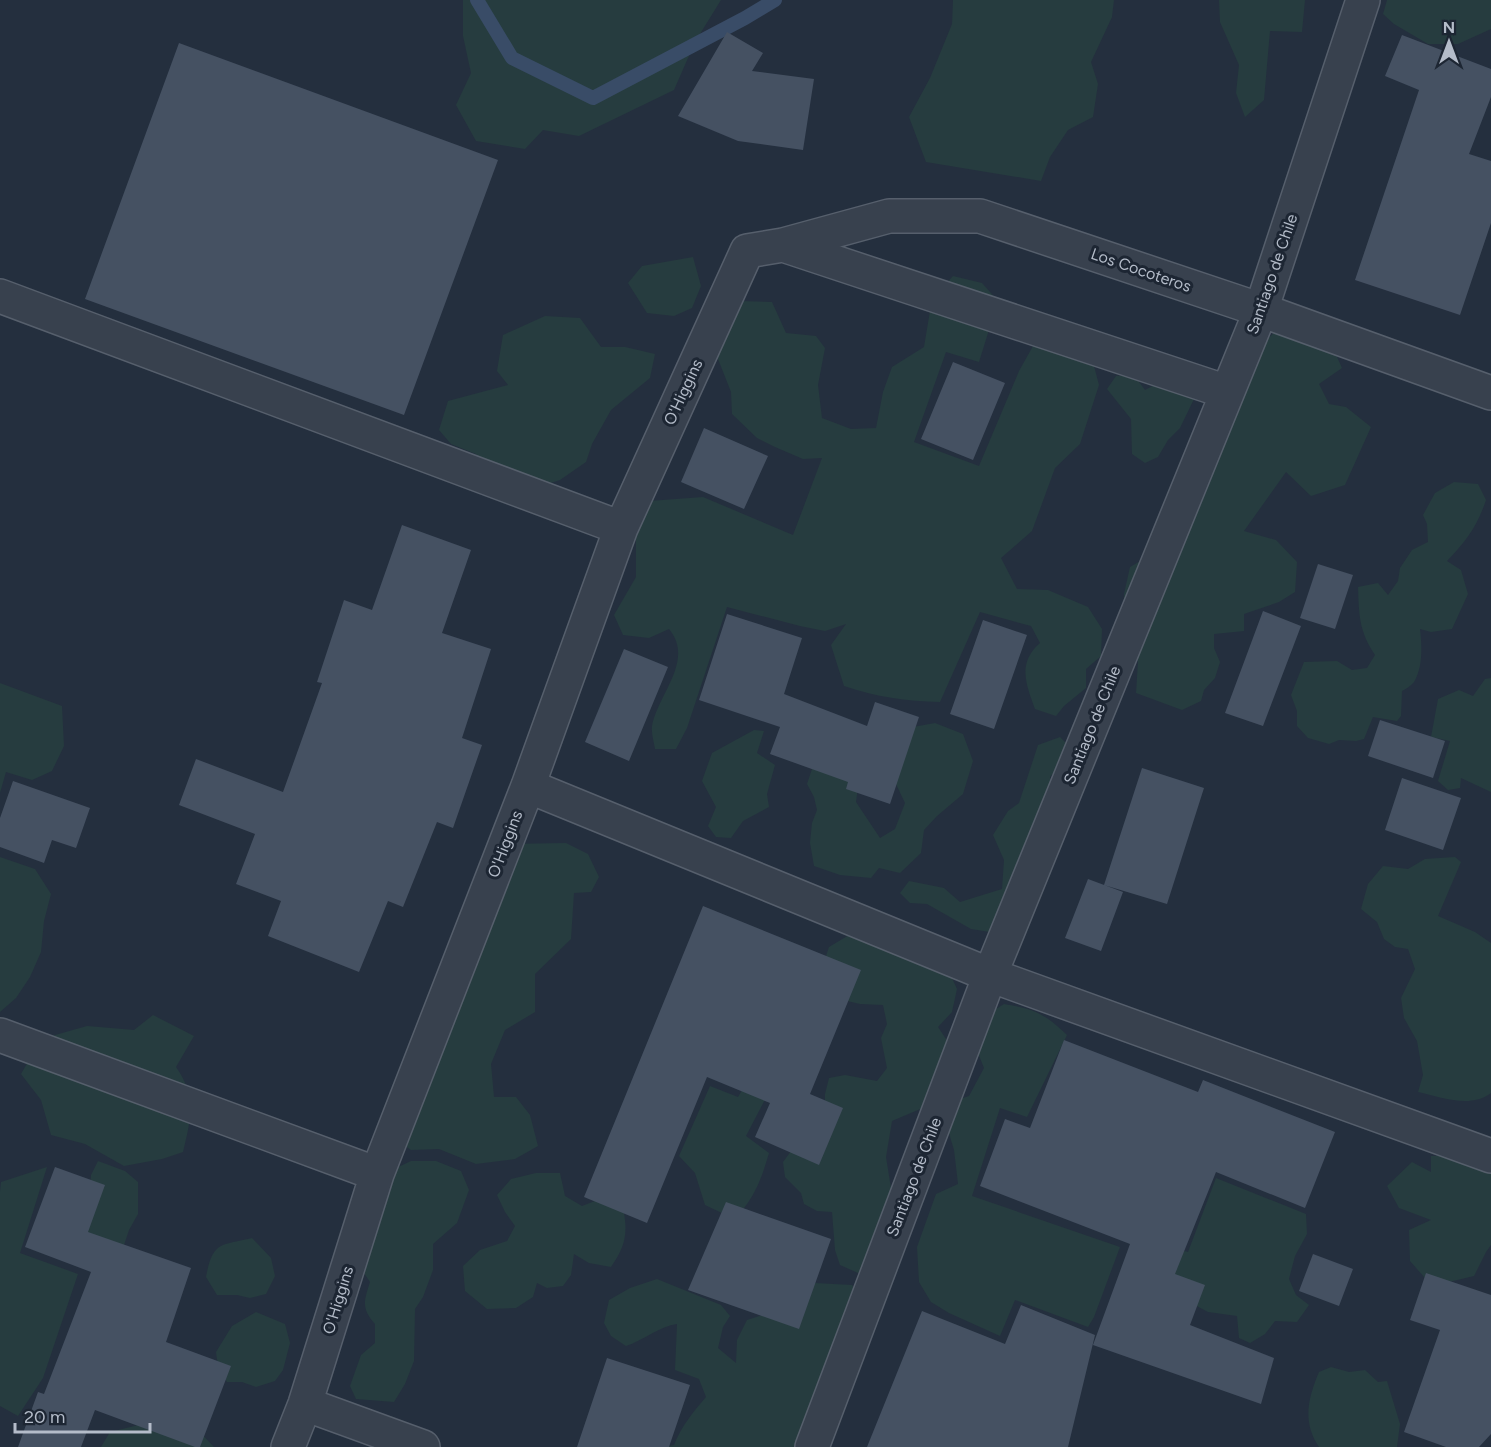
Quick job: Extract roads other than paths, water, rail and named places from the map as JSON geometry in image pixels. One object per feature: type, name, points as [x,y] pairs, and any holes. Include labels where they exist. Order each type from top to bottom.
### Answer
[{"type":"street","name":"Santiago de Chile","points":[[812,1447],[990,975],[1261,310],[1363,0]]},
{"type":"street","name":"Los Cocoteros","points":[[747,251],[783,245],[889,216],[980,216],[1261,310],[1491,393]]},
{"type":"street","points":[[783,245],[1227,392]]},
{"type":"street","name":"O'Higgins","points":[[288,1447],[305,1404],[377,1174],[528,786],[621,528],[747,251]]},
{"type":"street","points":[[0,297],[621,528]]},
{"type":"street","points":[[528,786],[990,975],[1491,1156]]},
{"type":"street","points":[[0,1035],[377,1174]]},
{"type":"street","points":[[305,1404],[423,1447]]},
{"type":"waterway","points":[[477,0],[512,58],[593,98],[775,0]]}]
